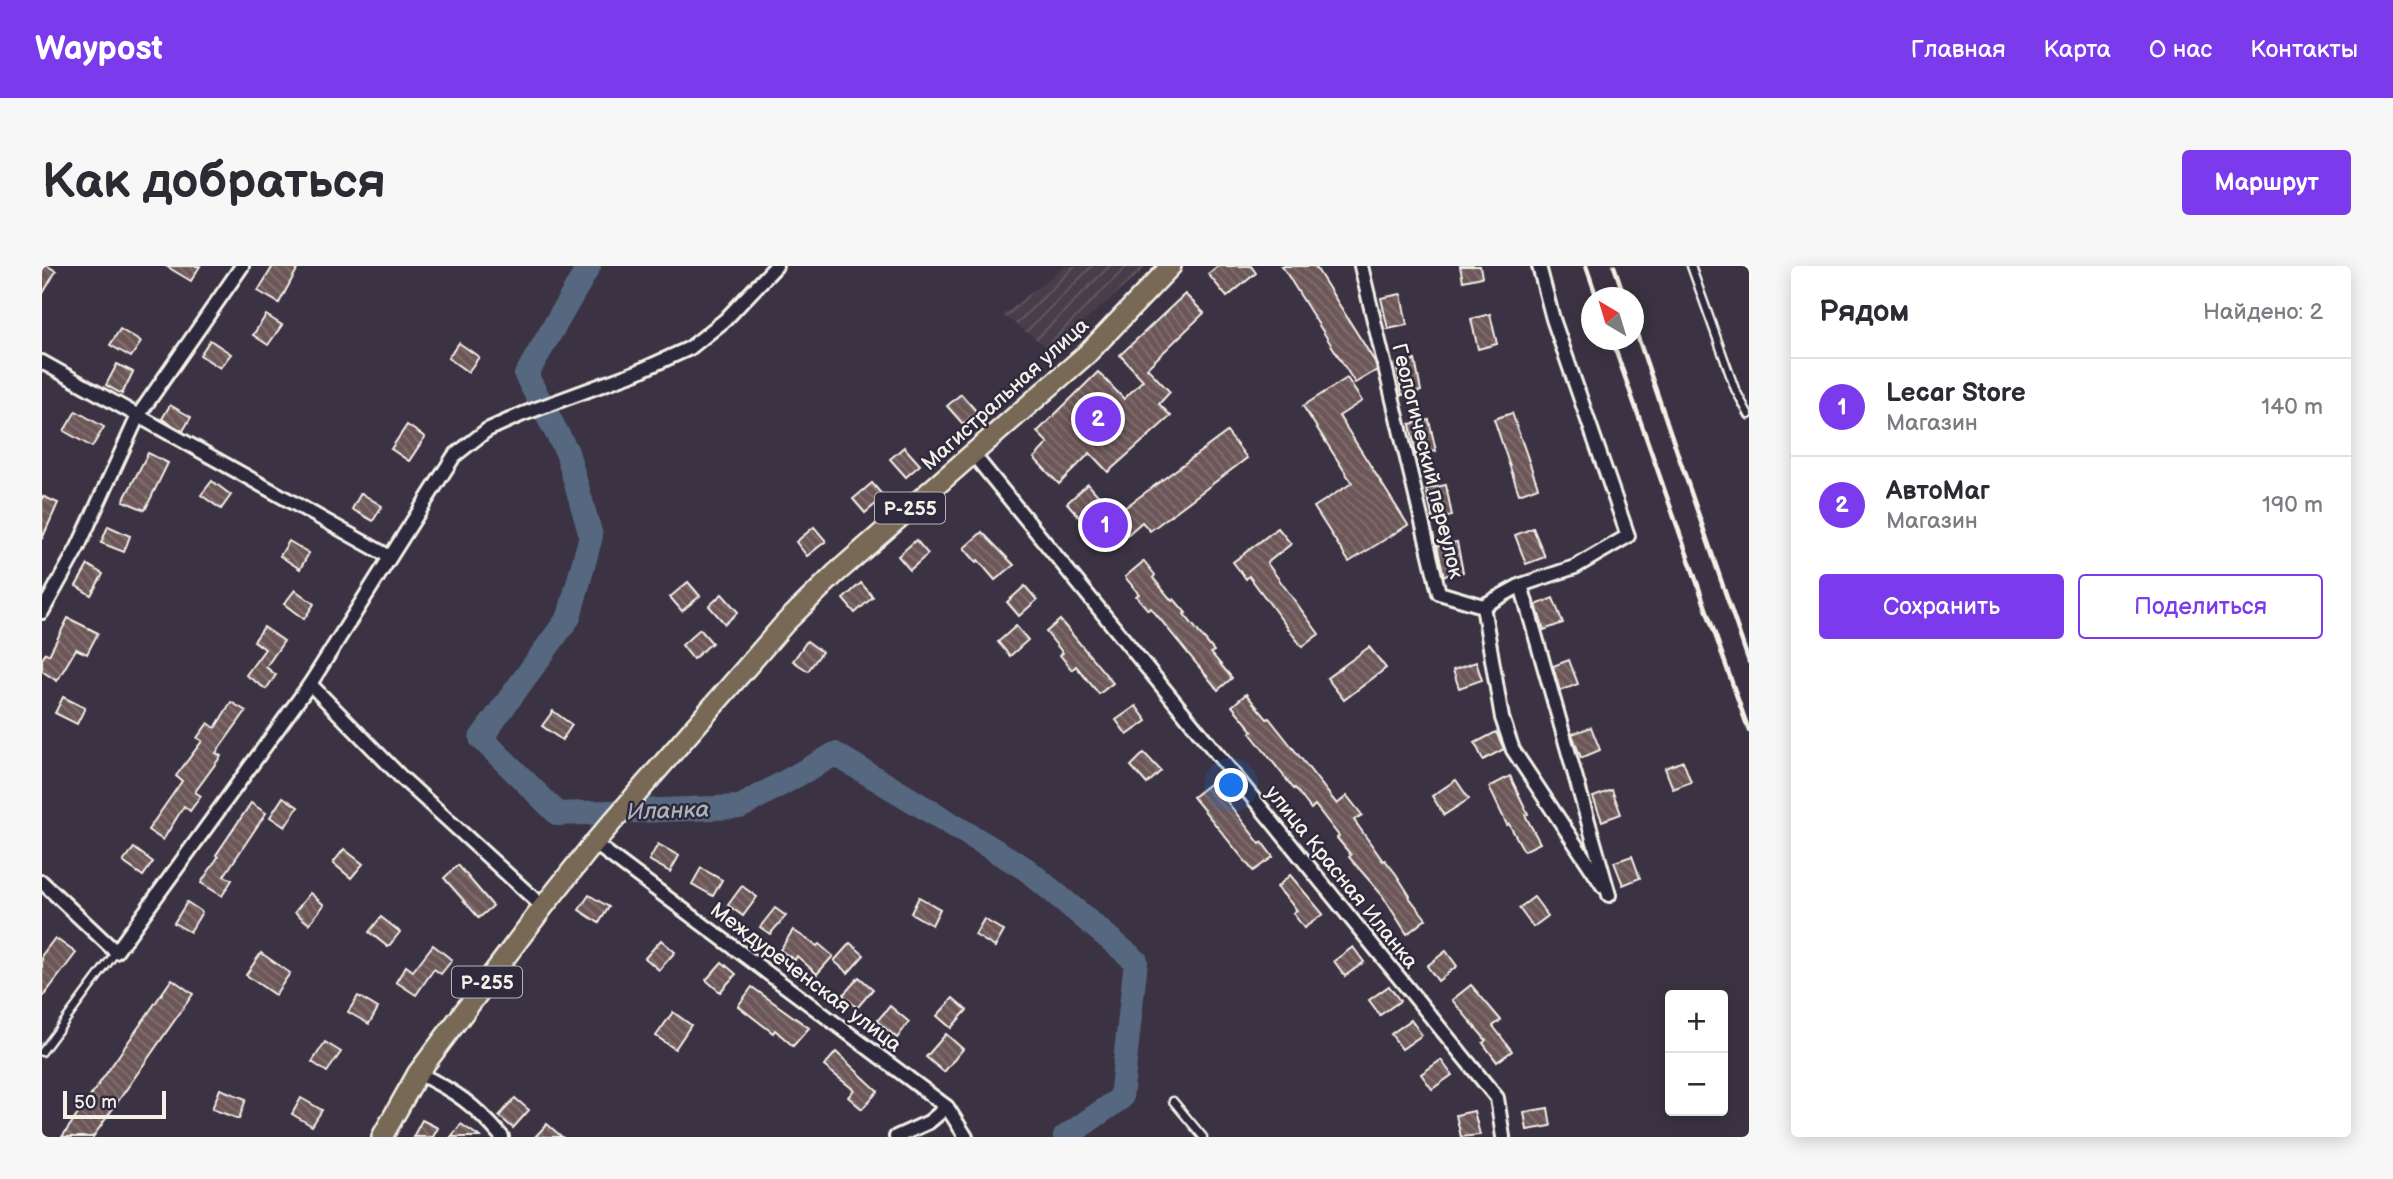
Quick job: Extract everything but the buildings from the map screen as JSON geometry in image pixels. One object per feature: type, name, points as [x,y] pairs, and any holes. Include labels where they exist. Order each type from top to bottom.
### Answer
[{"type":"main road","name":"Магистральная улица","points":[[598,839],[662,763],[809,599],[1088,353],[1171,266]]},
{"type":"main road","name":"Р-255","points":[[382,1137],[418,1073],[543,907],[598,839]]},
{"type":"street","points":[[42,612],[78,547],[138,415],[242,266]]},
{"type":"street","points":[[42,882],[116,952],[310,684],[454,456],[487,430],[638,372],[690,348],[725,320],[776,266]]},
{"type":"street","name":"Геологический переулок","points":[[1361,266],[1439,593],[1483,606]]},
{"type":"street","points":[[1521,585],[1609,895],[1513,750],[1502,718],[1483,606],[1521,585],[1574,567],[1628,536],[1553,319],[1539,266]]},
{"type":"street","points":[[42,362],[390,557]]},
{"type":"street","name":"улица Красная Иланка","points":[[973,454],[1497,1098],[1503,1137]]},
{"type":"street","points":[[310,684],[402,778],[543,907]]},
{"type":"street","name":"Междуреченская улица","points":[[598,839],[947,1107]]},
{"type":"street","points":[[418,1073],[455,1091],[487,1119],[502,1137]]},
{"type":"street","points":[[896,1137],[929,1122],[947,1107],[966,1137]]},
{"type":"lane","points":[[1690,266],[1735,388],[1749,415]]},
{"type":"lane","points":[[42,1052],[116,952]]},
{"type":"lane","points":[[1173,1101],[1203,1137]]},
{"type":"shaded area","points":[[1065,266],[1145,266],[1051,350],[1003,315]]},
{"type":"waterway","name":"Иланка","points":[[589,266],[526,375],[567,452],[591,536],[569,617],[481,738],[558,814],[740,807],[835,754],[1026,869],[1136,961],[1121,1098],[1065,1137]]},
{"type":"railway","points":[[1586,266],[1593,287]]},
{"type":"railway","points":[[1614,266],[1621,287]]},
{"type":"railway","points":[[1616,350],[1749,731]]},
{"type":"railway","points":[[1642,350],[1749,662]]},
{"type":"place","name":"АвтоМаг","points":[[1098,419]]},
{"type":"place","name":"Lecar Store","points":[[1105,525]]}]
